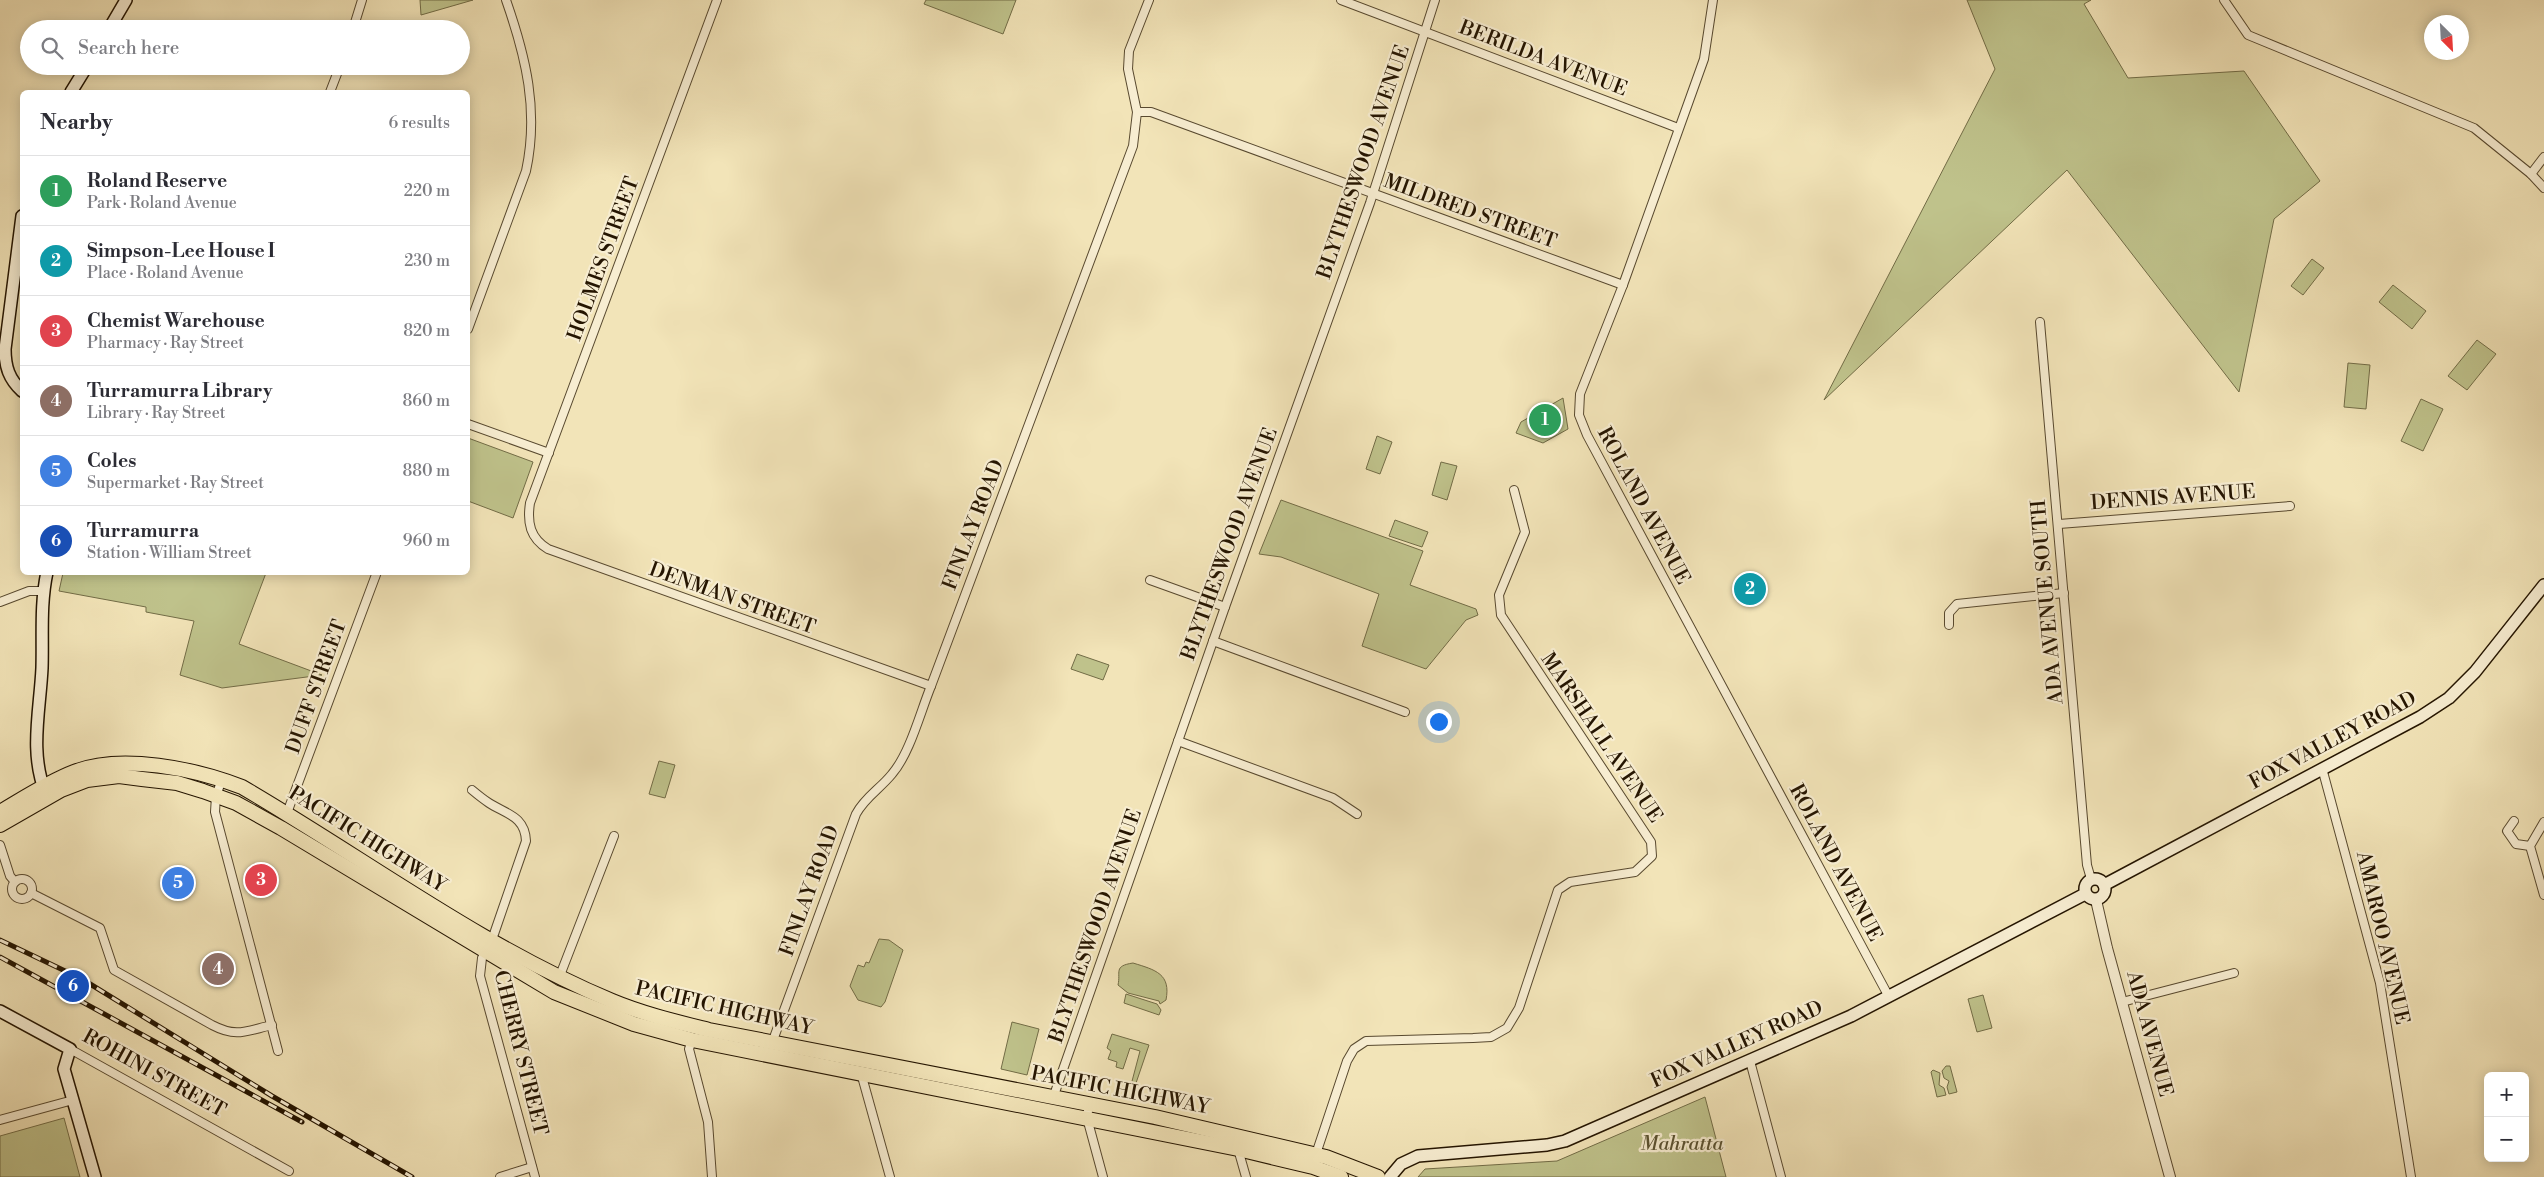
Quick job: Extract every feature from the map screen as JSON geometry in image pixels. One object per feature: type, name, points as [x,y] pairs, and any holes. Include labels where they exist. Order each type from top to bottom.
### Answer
[{"type":"highway","name":"PACIFIC HIGHWAY","points":[[0,825],[45,792],[83,768],[118,765],[177,768],[222,779],[242,787],[287,813],[554,992],[634,1024],[692,1040],[861,1073],[1088,1111],[1316,1154],[1378,1177]]},
{"type":"highway","name":"PACIFIC HIGHWAY","points":[[0,812],[45,792],[87,780],[119,776],[177,783],[236,803],[488,946],[559,978],[645,1013],[710,1030],[772,1043],[1053,1098],[1088,1111],[1313,1167],[1341,1177]]},
{"type":"main road","points":[[114,20],[126,0]]},
{"type":"main road","points":[[72,90],[81,75]]},
{"type":"main road","points":[[20,232],[3,367],[20,389]]},
{"type":"main road","points":[[45,792],[38,773],[36,752],[42,669],[43,591],[47,575]]},
{"type":"main road","name":"FOX VALLEY ROAD","points":[[2104,885],[2404,726],[2449,698],[2475,672],[2544,585]]},
{"type":"main road","points":[[2091,880],[2099,880],[2104,885],[2104,894],[2096,900],[2090,899],[2085,894],[2085,885],[2091,880]]},
{"type":"main road","name":"FOX VALLEY ROAD","points":[[1390,1177],[1401,1164],[1418,1156],[1547,1145],[1565,1141],[1889,997],[2085,894]]},
{"type":"main road","name":"ROHINI STREET","points":[[0,1011],[70,1049]]},
{"type":"main road","points":[[70,1049],[64,1069],[94,1177]]},
{"type":"street","points":[[356,20],[362,0]]},
{"type":"street","points":[[470,324],[526,171],[530,152],[530,98],[523,49],[506,0]]},
{"type":"street","name":"HOLMES STREET","points":[[530,530],[530,503],[718,0]]},
{"type":"street","name":"FINLAY ROAD","points":[[772,1043],[856,814],[861,804],[892,775],[900,763],[931,686],[1133,146],[1137,112],[1128,68],[1129,51],[1149,0]]},
{"type":"street","name":"BERILDA AVENUE","points":[[1341,0],[1678,128]]},
{"type":"street","name":"BLYTHESWOOD AVENUE","points":[[1053,1098],[1224,607],[1373,193],[1435,0]]},
{"type":"street","name":"ROLAND AVENUE","points":[[1713,0],[1704,58],[1623,285],[1580,394],[1578,408],[1582,425],[1889,997]]},
{"type":"street","points":[[2224,0],[2248,35],[2474,128],[2531,174],[2544,188]]},
{"type":"street","points":[[331,90],[337,75]]},
{"type":"street","name":"MILDRED STREET","points":[[1137,112],[1150,112],[1623,285]]},
{"type":"street","points":[[2531,174],[2544,157]]},
{"type":"street","name":"ADA AVENUE SOUTH","points":[[2040,322],[2087,865],[2091,880]]},
{"type":"street","points":[[470,425],[549,454]]},
{"type":"street","name":"MARSHALL AVENUE","points":[[1316,1154],[1347,1061],[1354,1050],[1366,1041],[1473,1038],[1491,1036],[1507,1028],[1519,1008],[1558,890],[1570,882],[1635,872],[1652,856],[1651,842],[1501,615],[1499,595],[1525,532],[1514,490]]},
{"type":"street","name":"DENNIS AVENUE","points":[[2058,524],[2290,506]]},
{"type":"street","name":"DENMAN STREET","points":[[530,530],[534,538],[548,549],[931,686]]},
{"type":"street","name":"DUFF STREET","points":[[287,813],[376,575]]},
{"type":"street","points":[[1150,580],[1224,607]]},
{"type":"street","points":[[0,602],[29,591],[43,591]]},
{"type":"street","points":[[1949,625],[1951,608],[1960,603],[2064,593]]},
{"type":"street","points":[[1213,641],[1405,712]]},
{"type":"street","points":[[1178,741],[1333,798],[1357,814]]},
{"type":"street","name":"AMAROO AVENUE","points":[[2322,768],[2380,983],[2411,1177]]},
{"type":"street","points":[[222,779],[216,796],[215,812],[278,1051]]},
{"type":"street","name":"CHERRY STREET","points":[[472,790],[488,803],[512,814],[518,819],[526,832],[526,841],[488,946],[480,976],[535,1177]]},
{"type":"street","points":[[2514,821],[2507,832],[2516,844],[2530,846]]},
{"type":"street","points":[[2544,822],[2530,846],[2544,895]]},
{"type":"street","points":[[559,978],[614,836]]},
{"type":"street","points":[[0,845],[10,876],[15,882]]},
{"type":"street","points":[[22,879],[27,880],[31,884],[31,893],[25,898],[16,897],[12,890],[15,882],[22,879]]},
{"type":"street","points":[[31,893],[100,928],[114,970],[212,1025],[227,1033],[234,1033],[272,1025]]},
{"type":"street","name":"ADA AVENUE","points":[[2096,900],[2170,1177]]},
{"type":"street","points":[[2122,1002],[2234,973]]},
{"type":"street","points":[[692,1040],[689,1049],[708,1122],[712,1177]]},
{"type":"street","name":"ROHINI STREET","points":[[70,1049],[290,1171]]},
{"type":"street","points":[[1750,1060],[1781,1177]]},
{"type":"street","points":[[861,1073],[890,1177]]},
{"type":"street","points":[[0,1120],[73,1100]]},
{"type":"street","points":[[1088,1111],[1104,1177]]},
{"type":"street","points":[[1238,1149],[1246,1177]]},
{"type":"street","name":"CHERRY STREET","points":[[500,1177],[532,1167]]},
{"type":"green space","points":[[420,0],[473,0],[421,15]]},
{"type":"green space","points":[[926,0],[1016,0],[1003,34],[924,4]]},
{"type":"green space","points":[[1967,0],[2091,0],[2084,4],[2128,78],[2244,71],[2320,181],[2274,219],[2239,392],[2067,170],[1824,400],[1995,69]]},
{"type":"green space","points":[[2312,259],[2324,268],[2303,295],[2291,286]]},
{"type":"green space","points":[[2393,285],[2426,311],[2412,329],[2379,302]]},
{"type":"green space","points":[[2477,340],[2496,354],[2467,390],[2448,376]]},
{"type":"green space","points":[[2348,363],[2370,365],[2366,409],[2344,407]]},
{"type":"green space","points":[[1563,398],[1568,429],[1543,443],[1516,433],[1521,422]]},
{"type":"green space","points":[[2421,399],[2443,409],[2423,451],[2401,441]]},
{"type":"green space","points":[[1377,436],[1392,442],[1380,474],[1366,469]]},
{"type":"green space","points":[[470,439],[533,462],[513,518],[470,502]]},
{"type":"green space","points":[[1441,462],[1457,466],[1447,500],[1432,495]]},
{"type":"green space","points":[[1281,500],[1423,551],[1410,585],[1476,609],[1478,615],[1466,620],[1426,669],[1362,646],[1379,594],[1281,557],[1259,554]]},
{"type":"green space","points":[[1395,520],[1428,532],[1422,547],[1389,536]]},
{"type":"green space","points":[[63,575],[265,575],[239,644],[322,675],[222,688],[180,675],[194,621],[146,612],[146,607],[59,591]]},
{"type":"green space","points":[[1077,654],[1109,665],[1103,680],[1071,669]]},
{"type":"green space","points":[[659,761],[675,765],[665,798],[649,794]]},
{"type":"green space","points":[[879,939],[889,940],[903,950],[885,1002],[881,1007],[858,1000],[850,986],[858,965],[864,967],[866,962],[869,963]]},
{"type":"green space","points":[[1133,963],[1160,974],[1166,984],[1166,1000],[1160,1004],[1159,1001],[1128,993],[1118,985],[1120,968]]},
{"type":"green space","points":[[1126,994],[1157,1004],[1161,1010],[1159,1015],[1124,1003]]},
{"type":"green space","points":[[1983,995],[1992,1028],[1977,1032],[1968,999]]},
{"type":"green space","points":[[1012,1022],[1039,1029],[1027,1075],[1001,1069]]},
{"type":"green space","points":[[1112,1034],[1149,1045],[1135,1086],[1131,1085],[1140,1051],[1130,1048],[1123,1069],[1116,1067],[1117,1062],[1108,1059],[1111,1051],[1107,1048]]},
{"type":"green space","points":[[1946,1066],[1950,1066],[1957,1092],[1949,1094],[1947,1087],[1949,1081],[1944,1078],[1942,1071]]},
{"type":"green space","points":[[1933,1070],[1940,1073],[1939,1085],[1944,1088],[1946,1095],[1937,1097],[1931,1072]]},
{"type":"green space","name":"Mahratta","points":[[1705,1097],[1726,1177],[1418,1177],[1425,1169],[1557,1161]]},
{"type":"green space","points":[[64,1118],[80,1177],[0,1177],[0,1136]]},
{"type":"railway","points":[[0,940],[82,979],[272,1096],[412,1177]]},
{"type":"railway","points":[[0,957],[302,1122]]},
{"type":"place","name":"Roland Reserve","points":[[1545,420]]},
{"type":"place","name":"Simpson-Lee House I","points":[[1750,589]]},
{"type":"place","name":"Chemist Warehouse","points":[[261,880]]},
{"type":"place","name":"Coles","points":[[178,883]]},
{"type":"place","name":"Turramurra Library","points":[[218,969]]},
{"type":"place","name":"Turramurra","points":[[73,986]]}]
